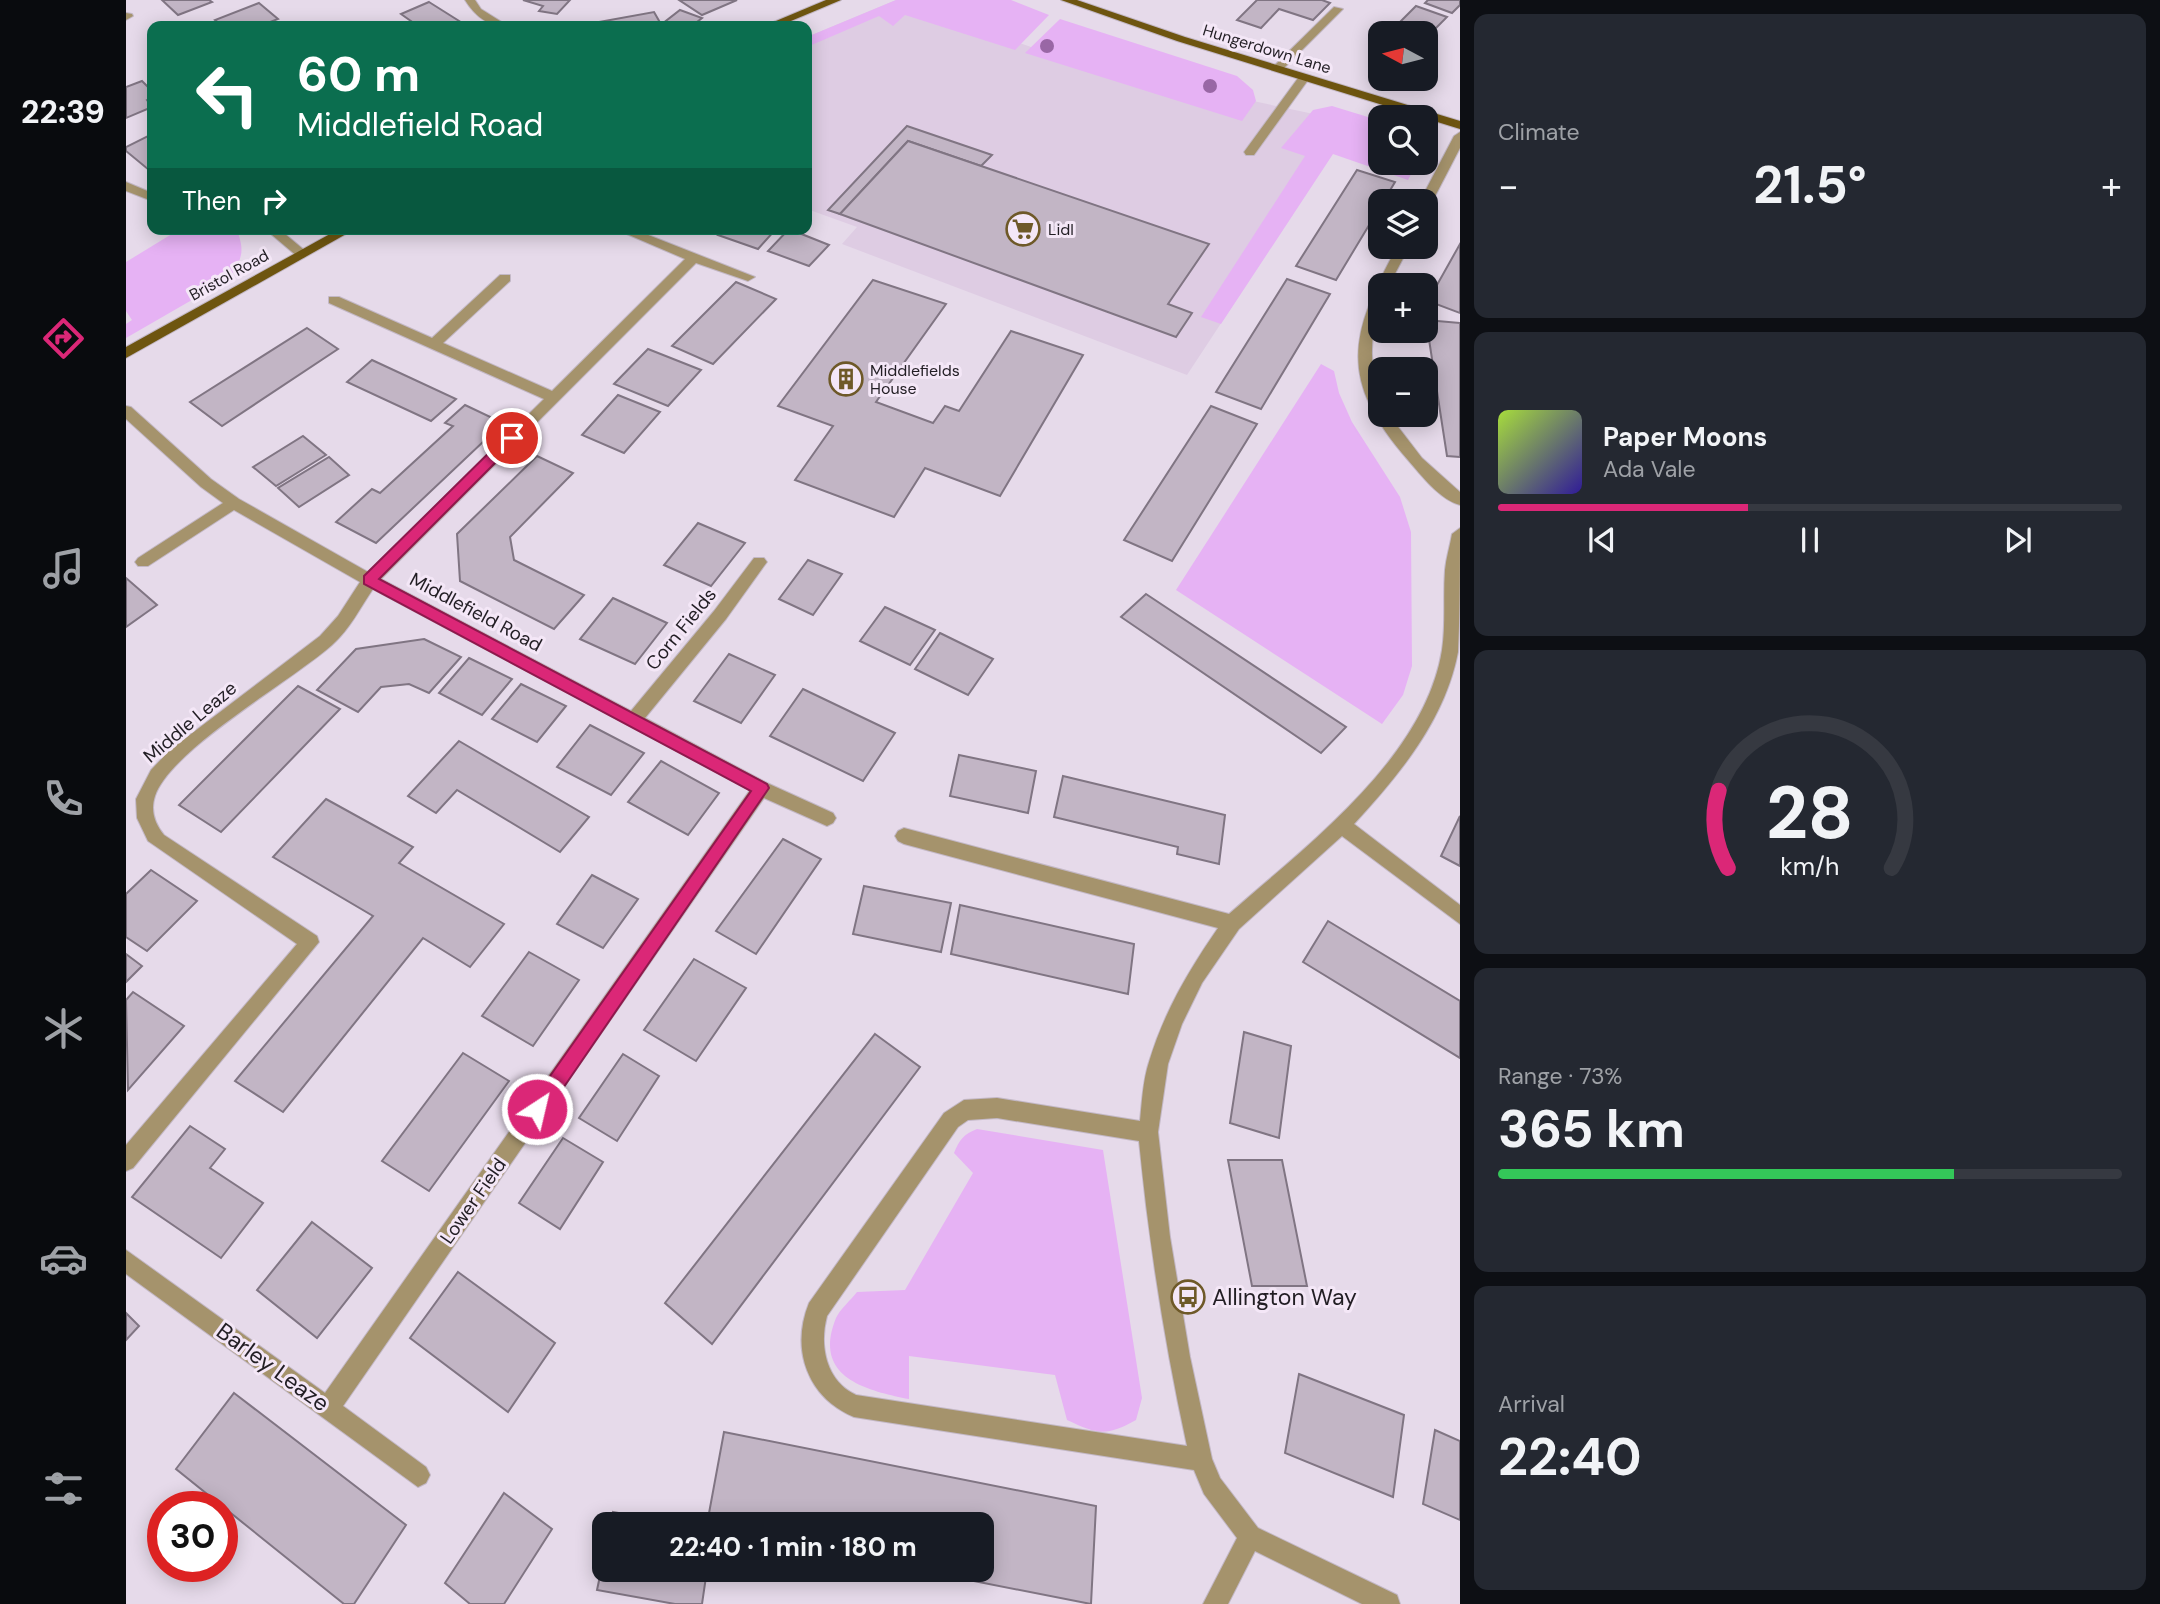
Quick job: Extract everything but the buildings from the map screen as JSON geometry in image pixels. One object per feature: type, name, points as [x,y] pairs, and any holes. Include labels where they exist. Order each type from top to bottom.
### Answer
[{"type":"main road","points":[[783,21],[836,0]]},
{"type":"main road","name":"Hungerdown Lane","points":[[1066,0],[1460,125]]},
{"type":"main road","name":"Bristol Road","points":[[126,353],[338,235]]},
{"type":"street","points":[[470,0],[477,11],[494,21]]},
{"type":"street","points":[[1278,68],[1338,9]]},
{"type":"street","points":[[1250,152],[1305,76]]},
{"type":"street","points":[[1433,189],[1460,136]]},
{"type":"street","points":[[126,186],[147,196]]},
{"type":"street","points":[[279,235],[303,254]]},
{"type":"street","points":[[636,235],[748,277]]},
{"type":"street","name":"Middle Leaze","points":[[126,1161],[310,942],[159,841],[150,832],[145,819],[147,793],[153,780],[172,759],[329,639],[369,580],[694,258]]},
{"type":"street","points":[[434,344],[505,278]]},
{"type":"street","points":[[334,300],[552,397]]},
{"type":"street","points":[[1368,322],[1364,337],[1368,376]]},
{"type":"street","name":"Middlefield Road","points":[[126,411],[206,483],[233,503],[369,580],[761,788],[827,818]]},
{"type":"street","points":[[1391,427],[1407,451],[1434,481],[1460,500]]},
{"type":"street","points":[[143,562],[233,503]]},
{"type":"street","points":[[1388,1604],[1250,1536],[1212,1486],[1201,1460],[1158,1237],[1148,1132],[1158,1064],[1173,1022],[1195,977],[1232,923],[1342,825],[1389,774],[1409,747],[1440,686],[1450,650],[1453,567],[1460,534]]},
{"type":"street","name":"Corn Fields","points":[[634,720],[720,615],[759,562]]},
{"type":"street","name":"Lower Field","points":[[329,1407],[761,788]]},
{"type":"street","points":[[1342,825],[1460,916]]},
{"type":"street","points":[[904,836],[1232,923]]},
{"type":"street","points":[[1148,1132],[997,1108],[971,1108],[958,1114],[933,1144],[817,1311],[812,1327],[813,1352],[820,1373],[834,1394],[844,1403],[854,1406],[1201,1460]]},
{"type":"street","name":"Barley Leaze","points":[[126,1261],[329,1407],[418,1475]]},
{"type":"street","points":[[1215,1604],[1250,1536]]},
{"type":"shaded area","points":[[896,0],[1051,54],[1113,71],[1309,113],[1350,127],[1187,375],[842,244],[857,227],[812,211],[812,35]]},
{"type":"shaded area","points":[[896,0],[1011,0],[1049,15],[1015,50],[905,15],[893,26],[879,16],[812,45],[812,35]]},
{"type":"shaded area","points":[[1060,19],[1237,76],[1253,90],[1256,101],[1242,121],[1025,53]]},
{"type":"shaded area","points":[[1332,106],[1368,117],[1368,166],[1333,154],[1221,324],[1201,317],[1305,156],[1281,148],[1313,110]]},
{"type":"shaded area","points":[[1394,175],[1411,175],[1408,180]]},
{"type":"shaded area","points":[[170,235],[238,235],[241,244],[241,255],[230,278],[126,338],[126,324],[132,320],[126,311],[126,262]]},
{"type":"shaded area","points":[[1321,364],[1334,371],[1339,393],[1352,422],[1400,497],[1411,532],[1412,666],[1403,695],[1382,724],[1176,590]]},
{"type":"shaded area","points":[[977,1129],[1103,1150],[1142,1398],[1136,1420],[1117,1429],[1101,1432],[1067,1420],[1055,1375],[909,1356],[909,1399],[860,1385],[837,1367],[831,1354],[830,1338],[836,1318],[857,1292],[905,1290],[973,1173],[954,1153],[962,1138]]},
{"type":"place","name":"Lidl","points":[[1023,229]]},
{"type":"place","name":"Middlefields House","points":[[846,379]]},
{"type":"place","name":"Allington Way","points":[[1188,1297]]},
{"type":"route","points":[[512,438],[369,580],[761,788],[537,1109]]}]
